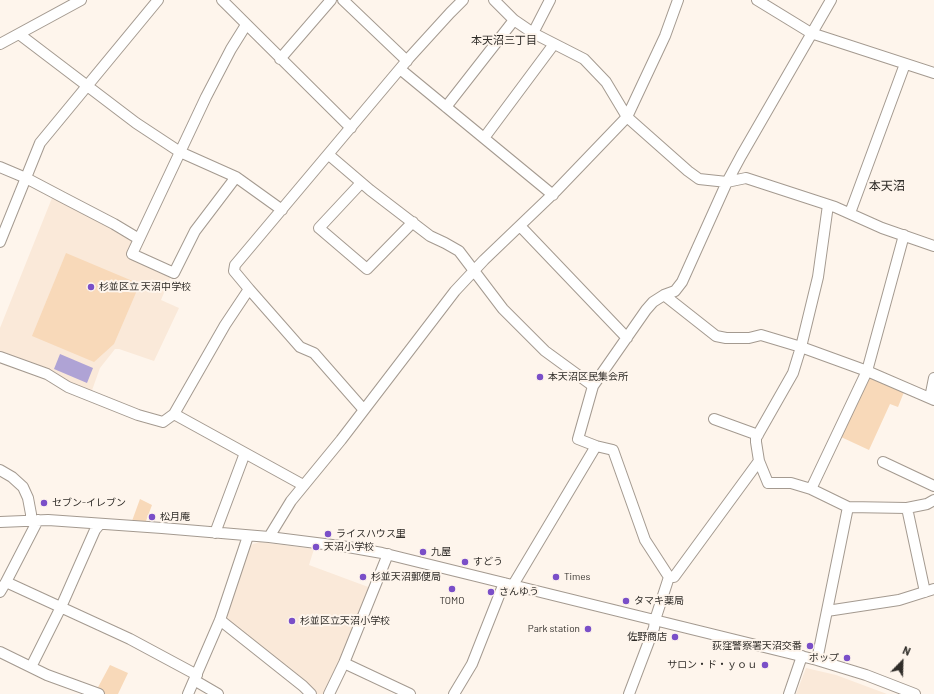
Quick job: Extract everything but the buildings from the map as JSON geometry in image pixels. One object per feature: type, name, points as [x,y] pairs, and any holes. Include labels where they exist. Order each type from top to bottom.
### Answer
[{"type":"street","points":[[0,44],[81,0]]},
{"type":"street","points":[[0,242],[40,144],[53,126],[88,86],[158,0]]},
{"type":"street","points":[[222,0],[351,128]]},
{"type":"street","points":[[280,59],[331,0]]},
{"type":"street","points":[[342,0],[407,61]]},
{"type":"street","points":[[364,410],[314,354],[300,347],[265,309],[234,271],[235,265],[400,69],[463,0]]},
{"type":"street","points":[[494,0],[514,20],[533,33],[584,59],[606,82],[626,117],[699,179],[727,182],[746,178],[828,205],[850,213],[882,228],[934,246]]},
{"type":"street","points":[[533,33],[550,0]]},
{"type":"street","points":[[269,537],[291,501],[303,485],[364,410],[455,291],[553,195],[626,117],[665,36],[678,0]]},
{"type":"street","points":[[757,0],[811,33],[934,73]]},
{"type":"street","points":[[629,694],[654,628],[668,577],[645,540],[613,450],[596,446],[578,439],[593,386],[653,302],[664,295],[675,291],[682,282],[740,156],[831,0]]},
{"type":"street","points":[[446,107],[514,20]]},
{"type":"street","points":[[236,177],[195,231],[174,273],[132,254],[206,97],[246,25]]},
{"type":"street","points":[[19,34],[136,123],[180,152],[236,177],[282,210]]},
{"type":"street","points":[[484,138],[554,44]]},
{"type":"street","points":[[850,213],[905,64]]},
{"type":"street","points":[[400,69],[553,195]]},
{"type":"street","points":[[329,155],[430,236],[459,251],[503,309],[545,351],[593,386]]},
{"type":"street","points":[[0,167],[26,178],[139,239]]},
{"type":"street","points":[[362,183],[319,228],[367,269],[413,222]]},
{"type":"street","points":[[828,205],[818,277],[801,348],[793,373],[758,436],[756,442],[759,461],[768,483],[791,483],[811,489],[848,507],[907,508],[927,504],[934,500]]},
{"type":"street","points":[[520,226],[627,338]]},
{"type":"street","points":[[811,489],[867,371],[904,236]]},
{"type":"street","points":[[0,357],[47,374],[68,387],[138,415],[163,422],[174,414],[225,325],[249,289]]},
{"type":"street","points":[[664,295],[716,336],[726,338],[749,338],[761,335],[867,371],[932,399],[934,378]]},
{"type":"street","points":[[174,414],[303,485]]},
{"type":"street","points":[[714,419],[758,436]]},
{"type":"street","points":[[454,694],[472,664],[508,584],[596,446]]},
{"type":"street","points":[[215,533],[245,453]]},
{"type":"street","points":[[668,577],[674,577],[759,461]]},
{"type":"street","points":[[883,462],[934,486]]},
{"type":"street","points":[[0,470],[12,477],[23,487],[28,498],[31,514],[34,520]]},
{"type":"street","points":[[817,660],[848,507]]},
{"type":"street","points":[[827,611],[899,600],[929,591],[907,508]]},
{"type":"street","points":[[0,592],[34,520]]},
{"type":"street","points":[[0,522],[34,520],[269,537],[348,547],[388,554],[802,656],[866,675],[915,694]]},
{"type":"street","points":[[30,667],[61,607],[95,530],[100,524]]},
{"type":"street","points":[[188,694],[220,620],[248,536]]},
{"type":"street","points":[[329,694],[344,663],[388,554]]},
{"type":"street","points":[[6,582],[130,639],[195,678],[218,694]]},
{"type":"street","points":[[220,620],[301,690],[311,694]]},
{"type":"street","points":[[0,652],[47,676],[99,694]]},
{"type":"street","points":[[789,694],[802,656]]},
{"type":"street","points":[[344,663],[410,694]]},
{"type":"shaded area","name":"杉並区立 天沼中学校","points":[[52,198],[117,230],[134,242],[128,255],[171,276],[161,300],[179,308],[154,361],[115,349],[100,368],[91,393],[0,355],[0,328]]},
{"type":"shaded area","points":[[66,253],[135,282],[138,288],[114,344],[94,362],[32,336]]},
{"type":"shaded area","points":[[60,354],[93,368],[87,383],[54,369]]},
{"type":"shaded area","points":[[870,377],[904,392],[898,407],[890,404],[869,450],[841,437]]},
{"type":"shaded area","points":[[140,499],[152,505],[146,521],[132,521]]},
{"type":"shaded area","name":"杉並区立天沼小学校","points":[[260,542],[314,549],[309,565],[371,588],[326,694],[315,694],[229,624],[225,617],[248,549],[253,544]]},
{"type":"shaded area","points":[[110,665],[128,673],[118,694],[104,694],[96,691]]},
{"type":"shaded area","points":[[806,668],[836,675],[887,694],[796,694]]},
{"type":"place","name":"杉並区立 天沼中学校","points":[[91,287]]},
{"type":"place","name":"本天沼区民集会所","points":[[540,377]]},
{"type":"place","name":"セブン-イレブン","points":[[44,503]]},
{"type":"place","name":"松月庵","points":[[152,517]]},
{"type":"place","name":"ライスハウス里","points":[[328,534]]},
{"type":"place","name":"天沼小学校","points":[[316,547]]},
{"type":"place","name":"九屋","points":[[423,552]]},
{"type":"place","name":"すどう","points":[[465,562]]},
{"type":"place","name":"杉並天沼郵便局","points":[[363,577]]},
{"type":"place","name":"Times","points":[[556,577]]},
{"type":"place","name":"TOMO","points":[[452,589]]},
{"type":"place","name":"さんゆう","points":[[491,592]]},
{"type":"place","name":"タマキ薬局","points":[[626,601]]},
{"type":"place","name":"杉並区立天沼小学校","points":[[292,621]]},
{"type":"place","name":"Park station","points":[[588,629]]},
{"type":"place","name":"佐野商店","points":[[675,637]]},
{"type":"place","name":"荻窪警察署天沼交番","points":[[810,646]]},
{"type":"place","name":"ポップ","points":[[847,658]]},
{"type":"place","name":"サロン・ド・ｙｏｕ","points":[[765,665]]},
{"type":"district","name":"本天沼三丁目","points":[[504,40]]},
{"type":"district","name":"本天沼","points":[[887,186]]}]
